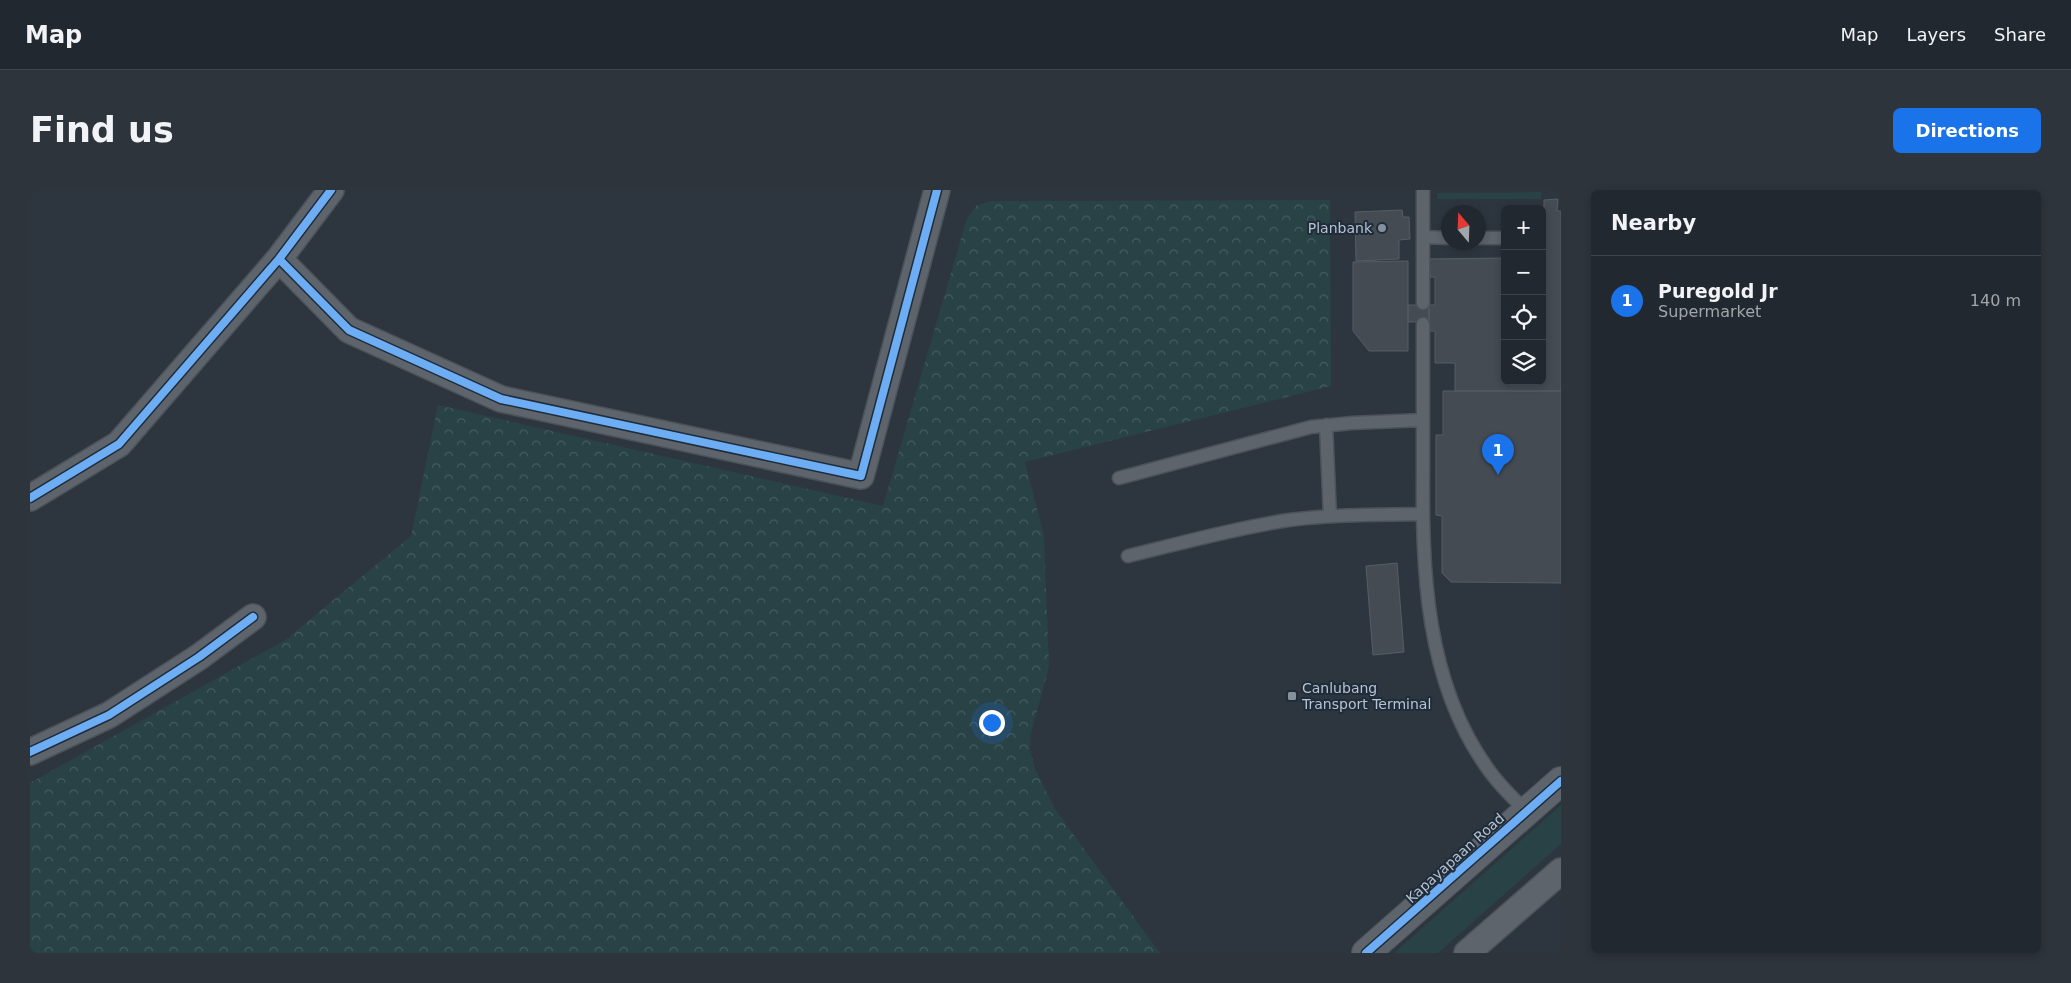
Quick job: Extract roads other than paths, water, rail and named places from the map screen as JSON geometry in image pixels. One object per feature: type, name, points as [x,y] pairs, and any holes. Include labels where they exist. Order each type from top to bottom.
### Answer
[{"type":"street","points":[[30,498],[119,444],[279,260],[331,190]]},
{"type":"street","points":[[279,260],[349,330],[501,399],[861,476],[936,190]]},
{"type":"street","points":[[30,752],[109,714],[199,656],[253,617]]},
{"type":"street","name":"Kapayapaan Road","points":[[1366,953],[1561,781]]},
{"type":"street","points":[[1469,953],[1561,871]]},
{"type":"lane","points":[[1423,303],[1424,190]]},
{"type":"lane","points":[[1423,237],[1441,238]]},
{"type":"lane","points":[[1486,238],[1501,238]]},
{"type":"lane","points":[[1423,324],[1422,514],[1428,604],[1434,642],[1448,688],[1478,755],[1498,782],[1526,811]]},
{"type":"lane","points":[[1119,478],[1289,432],[1326,425],[1423,420]]},
{"type":"lane","points":[[1326,425],[1330,516]]},
{"type":"lane","points":[[1128,556],[1258,526],[1330,516],[1422,514]]},
{"type":"place","name":"Planbank","points":[[1382,228]]},
{"type":"place","name":"Puregold Jr","points":[[1498,475]]},
{"type":"place","name":"Canlubang Transport Terminal","points":[[1292,696]]}]
